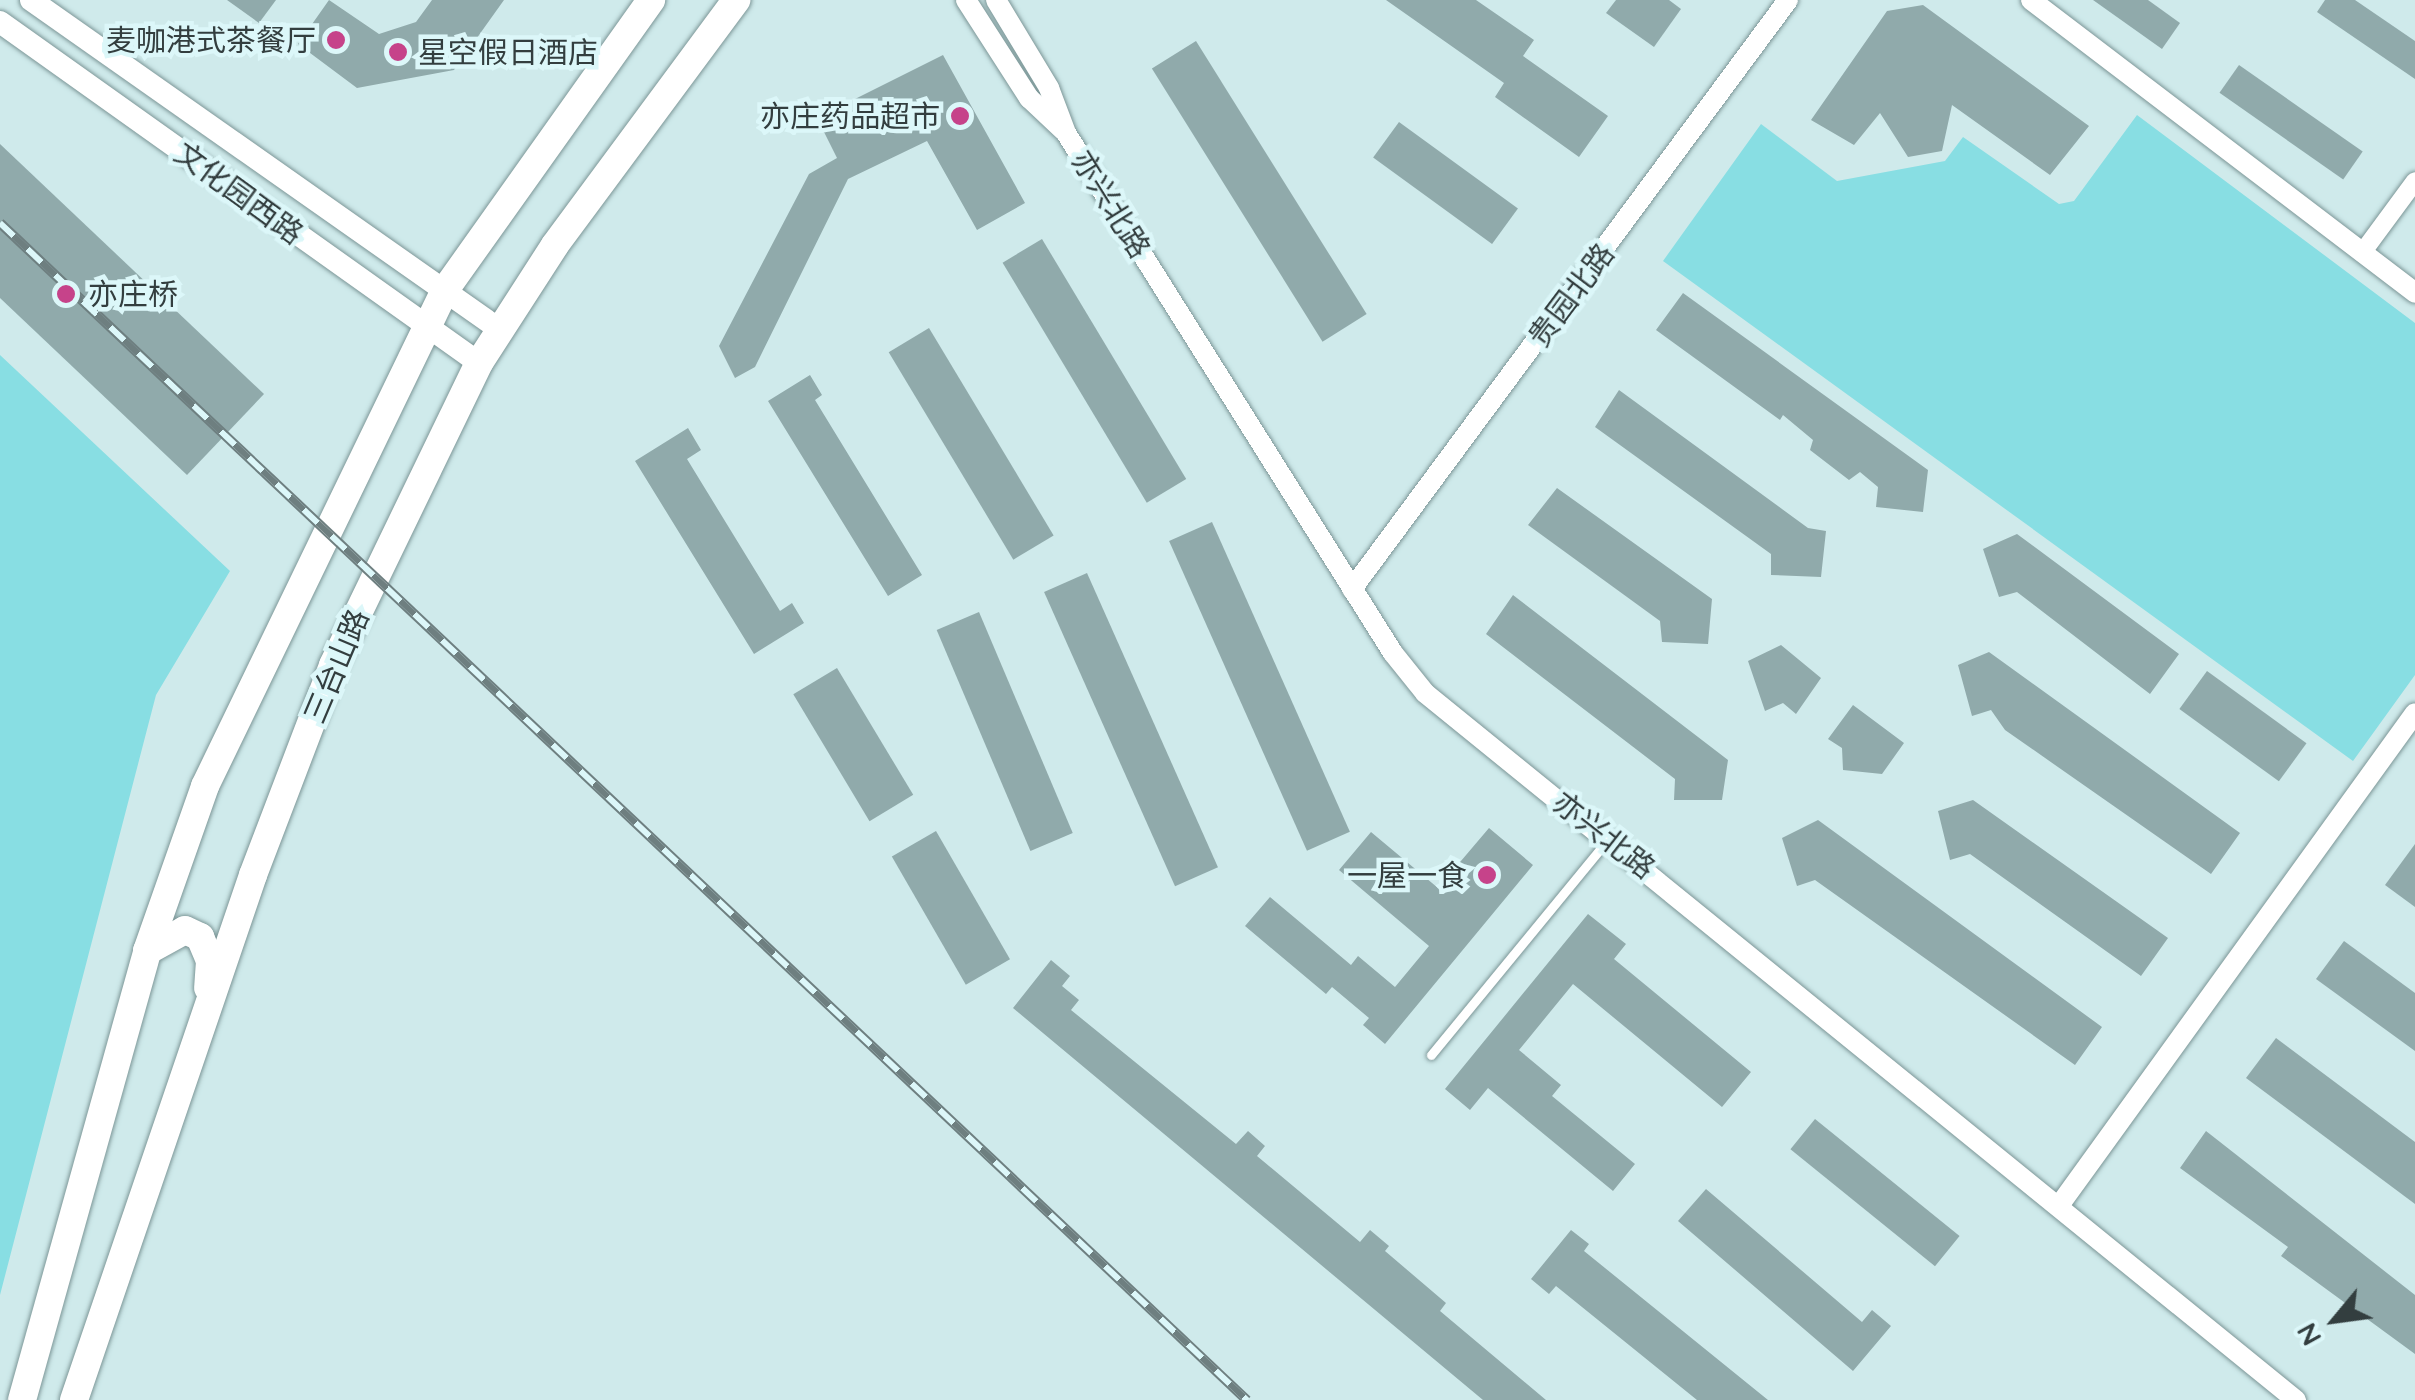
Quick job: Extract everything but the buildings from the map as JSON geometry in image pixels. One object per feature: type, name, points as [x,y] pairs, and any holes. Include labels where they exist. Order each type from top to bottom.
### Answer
[{"type":"main road","name":"文化园西路","points":[[31,0],[499,329]]},
{"type":"main road","points":[[22,1400],[147,951],[205,786],[445,290],[652,0]]},
{"type":"main road","name":"三台山路","points":[[74,1400],[333,665],[478,363],[736,0]]},
{"type":"main road","name":"文化园西路","points":[[0,22],[478,363]]},
{"type":"main road","points":[[147,951],[184,930],[200,937],[210,961],[207,1015]]},
{"type":"street","name":"亦兴北路","points":[[966,0],[1029,98],[1066,133]]},
{"type":"street","name":"亦兴北路","points":[[996,0],[1048,88],[1066,133],[1352,588],[1425,692],[1609,838],[1845,1036],[2060,1203],[2296,1400]]},
{"type":"street","name":"贵园北路","points":[[1352,588],[1788,0]]},
{"type":"street","points":[[2031,0],[2415,293]]},
{"type":"street","points":[[2362,252],[2415,180]]},
{"type":"street","points":[[2060,1203],[2415,712]]},
{"type":"lane","points":[[1430,1054],[1609,838]]},
{"type":"shaded area","points":[[2137,115],[2415,323],[2415,675],[2353,761],[1663,261],[1761,124],[1837,181],[1945,161],[1963,137],[2059,204],[2074,201]]},
{"type":"shaded area","points":[[0,355],[230,571],[156,695],[0,1295]]},
{"type":"railway","points":[[0,223],[1247,1400]]},
{"type":"place","name":"麦咖港式茶餐厅","points":[[336,40]]},
{"type":"place","name":"星空假日酒店","points":[[398,52]]},
{"type":"place","name":"亦庄药品超市","points":[[960,116]]},
{"type":"place","name":"亦庄桥","points":[[66,294]]},
{"type":"place","name":"一屋一食","points":[[1487,875]]}]
